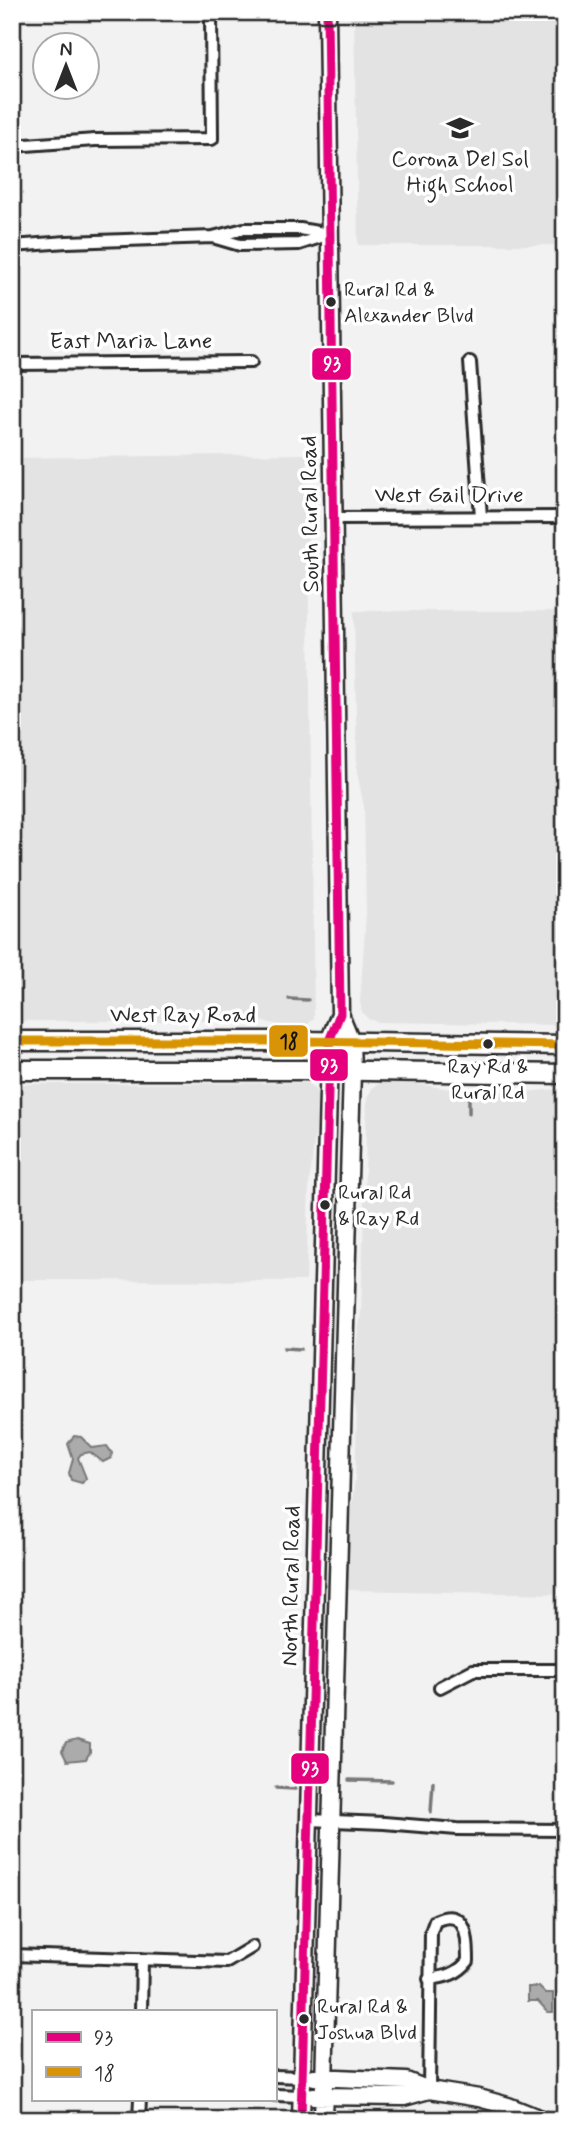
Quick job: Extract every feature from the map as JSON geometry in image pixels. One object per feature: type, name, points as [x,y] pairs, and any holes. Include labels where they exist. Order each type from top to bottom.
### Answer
[{"type":"main road","name":"South Rural Road","points":[[327,12],[340,1014],[352,1055]]},
{"type":"main road","name":"South Rural Road","points":[[329,1055],[340,1014]]},
{"type":"main road","name":"West Ray Road","points":[[12,1041],[329,1055],[565,1045]]},
{"type":"main road","name":"North Rural Road","points":[[301,2120],[329,1055]]},
{"type":"main road","name":"West Ray Road","points":[[12,1070],[352,1055],[565,1074]]},
{"type":"main road","name":"North Rural Road","points":[[323,2120],[352,1055]]},
{"type":"main road","points":[[302,2077],[405,2081],[429,2090],[480,2098],[543,2120]]},
{"type":"main road","points":[[302,2096],[404,2097],[429,2090]]},
{"type":"street","points":[[12,146],[95,140],[212,139],[211,12]]},
{"type":"street","points":[[12,246],[213,237],[244,229],[300,229],[329,234]]},
{"type":"street","name":"East Maria Lane","points":[[12,364],[251,362]]},
{"type":"street","points":[[470,362],[481,517]]},
{"type":"street","name":"West Gail Drive","points":[[333,519],[565,516]]},
{"type":"street","points":[[440,1687],[473,1670],[565,1670]]},
{"type":"street","points":[[309,1820],[457,1829],[565,1830]]},
{"type":"street","points":[[429,1979],[451,1975],[461,1970],[468,1961],[468,1936],[457,1920],[445,1917],[435,1921],[431,1932],[429,1979],[429,2090]]},
{"type":"street","points":[[12,1955],[227,1962],[252,1947]]},
{"type":"street","points":[[141,2010],[142,1959]]},
{"type":"street","points":[[276,2076],[302,2077]]},
{"type":"street","points":[[276,2095],[302,2096]]},
{"type":"street","points":[[139,2120],[140,2100]]},
{"type":"shaded area","name":"Corona Del Sol High School","points":[[354,12],[565,12],[565,245],[358,245]]},
{"type":"shaded area","points":[[307,454],[314,1018],[304,1028],[299,1029],[261,1021],[12,1021],[12,458]]},
{"type":"shaded area","points":[[354,611],[565,611],[565,1025],[378,1022],[368,1019],[362,1012],[360,1002],[366,913],[364,807],[357,772]]},
{"type":"shaded area","points":[[308,1083],[316,1091],[319,1101],[309,1185],[306,1281],[12,1280],[12,1084]]},
{"type":"shaded area","points":[[381,1083],[409,1083],[464,1091],[527,1092],[565,1088],[565,1594],[347,1590],[348,1535],[355,1479],[357,1417],[351,1376],[361,1314],[367,1098],[373,1087]]},
{"type":"shaded area","points":[[74,1436],[81,1437],[92,1448],[107,1446],[112,1453],[111,1458],[103,1462],[90,1452],[81,1454],[78,1458],[86,1478],[82,1483],[71,1480],[69,1473],[73,1459],[68,1444]]},
{"type":"shaded area","points":[[77,1740],[90,1744],[90,1752],[86,1759],[67,1761],[62,1751],[66,1743]]},
{"type":"shaded area","points":[[528,1987],[539,1987],[545,1993],[553,1993],[553,2012],[548,2012],[538,2001],[528,2001]]},
{"type":"waterway","points":[[289,999],[308,1000]]},
{"type":"waterway","points":[[469,1096],[469,1113]]},
{"type":"waterway","points":[[284,1348],[301,1349]]},
{"type":"waterway","points":[[349,1780],[392,1781]]},
{"type":"waterway","points":[[431,1812],[433,1782]]},
{"type":"waterway","points":[[276,1788],[295,1789]]},
{"type":"transit line","name":"93","points":[[301,2120],[329,1041],[340,1014],[327,12]]},
{"type":"transit line","name":"18","points":[[12,1041],[565,1045]]},
{"type":"place","name":"Corona Del Sol High School","points":[[460,128]]},
{"type":"place","name":"Rural Rd & Alexander Blvd","points":[[331,302]]},
{"type":"place","name":"Ray Rd & Rural Rd","points":[[488,1044]]},
{"type":"place","name":"Rural Rd & Ray Rd","points":[[325,1205]]},
{"type":"place","name":"Rural Rd & Joshua Blvd","points":[[304,2019]]}]
